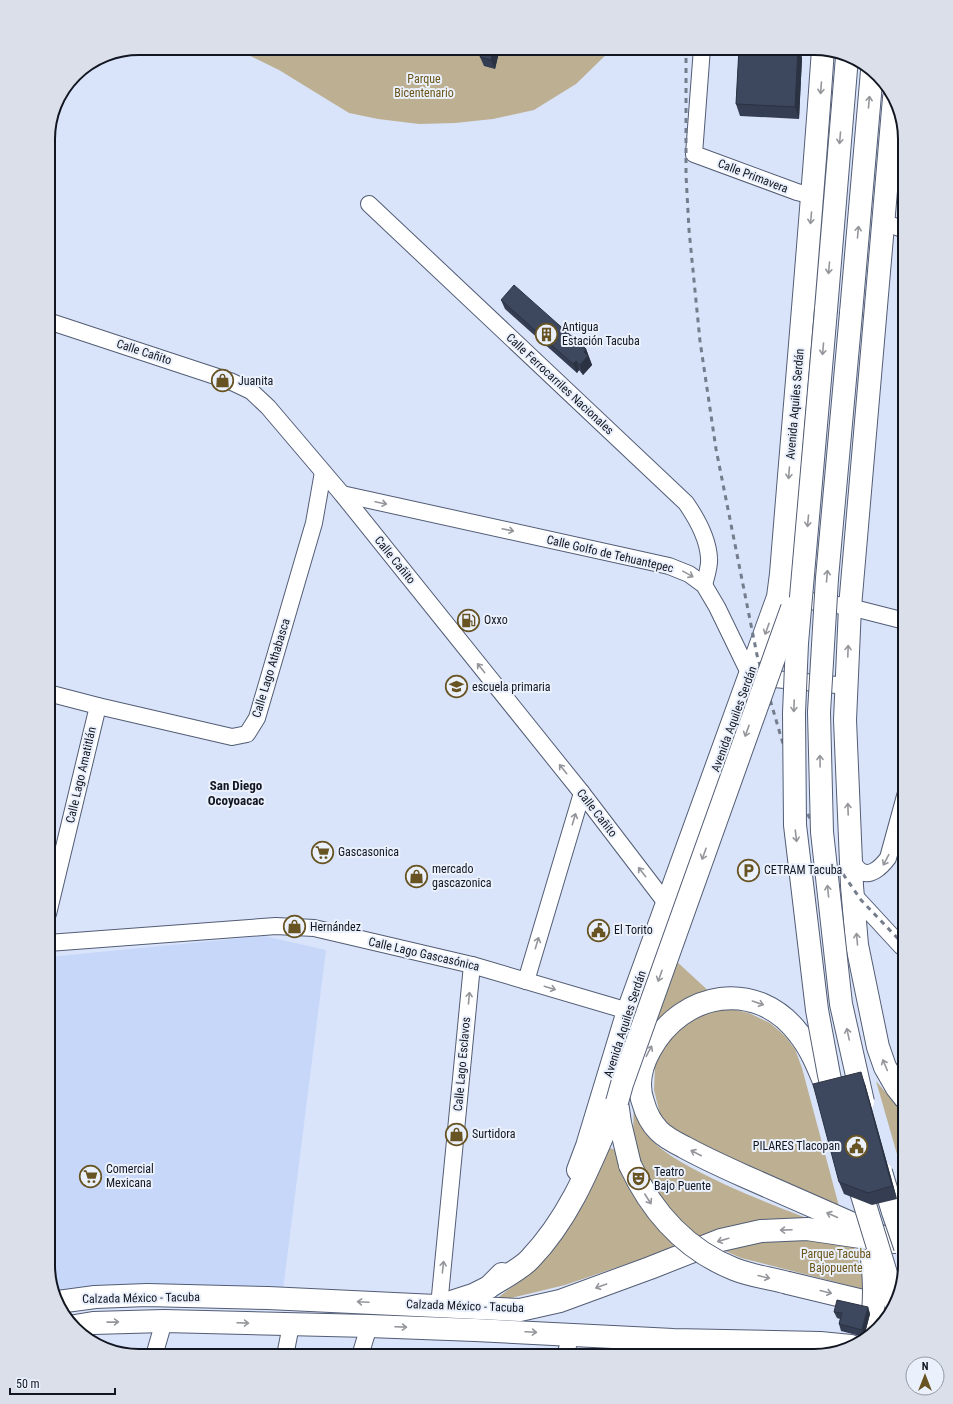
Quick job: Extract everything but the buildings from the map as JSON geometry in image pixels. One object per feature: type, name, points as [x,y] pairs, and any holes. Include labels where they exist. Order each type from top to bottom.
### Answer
[{"type":"main road","name":"Avenida Aquiles Serdán","points":[[439,1306],[473,1295],[489,1287],[542,1236],[574,1182],[587,1146],[628,1012],[666,903],[778,596],[813,196],[823,56]]},
{"type":"main road","name":"Avenida Aquiles Serdán","points":[[847,62],[797,642],[794,713],[795,825],[817,1010],[829,1075],[841,1125],[826,1085],[806,1044],[796,1030],[777,1013],[758,1002],[735,998],[713,1000],[691,1008],[669,1024],[652,1045],[640,1077],[641,1098],[649,1117],[660,1132],[695,1153],[731,1170],[898,1244]]},
{"type":"main road","points":[[867,1120],[841,1004],[822,832],[819,712],[827,578],[871,78]]},
{"type":"main road","points":[[893,110],[850,608],[845,720],[850,860],[857,945],[878,1047],[885,1067],[898,1089]]},
{"type":"main road","points":[[489,1287],[529,1260],[559,1225],[576,1195],[617,1102],[624,1076],[803,576]]},
{"type":"main road","points":[[617,1102],[620,1123],[630,1165],[640,1187],[653,1207],[679,1235],[706,1255],[734,1269],[887,1307]]},
{"type":"main road","points":[[849,1151],[893,1295]]},
{"type":"main road","points":[[876,1151],[898,1233]]},
{"type":"main road","points":[[866,1210],[874,1280],[874,1307],[871,1326]]},
{"type":"main road","name":"Calzada México - Tacuba","points":[[63,1301],[95,1297],[147,1295],[268,1298],[520,1310],[560,1301],[721,1240],[761,1231],[807,1230],[898,1245]]},
{"type":"main road","name":"Calzada México - Tacuba","points":[[81,1325],[93,1323],[164,1321],[369,1326],[510,1331],[571,1335],[671,1348],[822,1348]]},
{"type":"street","name":"Calle Primavera","points":[[701,55],[694,154],[797,192],[813,196]]},
{"type":"street","name":"Calle Ferrocarriles Nacionales","points":[[369,204],[686,503],[696,518],[703,535],[709,558],[704,585]]},
{"type":"street","points":[[883,222],[898,227]]},
{"type":"street","name":"Calle Cañito","points":[[55,323],[230,381],[251,391],[268,407],[342,494],[582,793],[666,903]]},
{"type":"street","name":"Calle Lago Athabasca","points":[[55,695],[232,737],[247,734],[257,718],[314,523],[323,472]]},
{"type":"street","name":"Calle Golfo de Tehuantepec","points":[[342,494],[669,566],[689,574],[704,585],[718,607],[750,675]]},
{"type":"street","points":[[778,596],[850,608],[898,619]]},
{"type":"street","points":[[750,675],[764,678],[846,686]]},
{"type":"street","name":"Calle Lago Amatitlán","points":[[55,885],[98,706]]},
{"type":"street","points":[[526,981],[582,793]]},
{"type":"street","points":[[850,860],[859,870],[865,873],[874,872],[882,866],[888,858],[898,822]]},
{"type":"street","points":[[853,894],[898,943]]},
{"type":"street","name":"Calle Lago Gascasónica","points":[[55,942],[276,926],[314,928],[472,965],[628,1012]]},
{"type":"street","name":"Calle Lago Esclavos","points":[[439,1306],[472,965]]},
{"type":"street","points":[[156,1349],[164,1321]]},
{"type":"street","points":[[287,1349],[291,1325]]},
{"type":"street","points":[[362,1349],[369,1326]]},
{"type":"street","points":[[567,1349],[571,1335]]},
{"type":"shaded area","points":[[264,936],[326,950],[283,1290],[61,1296],[55,1265],[55,956]]},
{"type":"green space","name":"Parque Bicentenario","points":[[248,55],[606,55],[576,84],[534,110],[493,119],[455,123],[419,124],[378,119],[349,113],[279,70]]},
{"type":"green space","points":[[661,947],[727,1008],[749,1013],[770,1023],[784,1035],[795,1049],[802,1068],[840,1210],[673,1132],[660,1114],[654,1090],[655,1065],[662,1047],[630,1037]]},
{"type":"green space","points":[[876,1081],[898,1104],[898,1158]]},
{"type":"green space","points":[[634,1096],[642,1121],[649,1136],[660,1148],[679,1161],[702,1174],[729,1186],[823,1224],[706,1237],[565,1285],[491,1303],[539,1266],[568,1229],[587,1194],[605,1146],[618,1151],[633,1139]]},
{"type":"green space","name":"Parque Tacuba Bajopuente","points":[[794,1238],[853,1242],[862,1275],[863,1289],[741,1258],[723,1250],[756,1242]]},
{"type":"railway","points":[[686,55],[686,175],[689,230],[700,341],[716,449],[757,655],[798,795],[825,848],[861,900],[898,939]]},
{"type":"place","name":"Antigua Estación Tacuba","points":[[547,334]]},
{"type":"place","name":"Juanita","points":[[222,381]]},
{"type":"place","name":"Oxxo","points":[[468,620]]},
{"type":"place","name":"escuela primaria","points":[[456,687]]},
{"type":"place","name":"Gascasonica","points":[[323,852]]},
{"type":"place","name":"CETRAM Tacuba","points":[[748,870]]},
{"type":"place","name":"mercado gascazonica","points":[[416,876]]},
{"type":"place","name":"Hernández","points":[[294,927]]},
{"type":"place","name":"El Torito","points":[[599,930]]},
{"type":"place","name":"Surtidora","points":[[457,1134]]},
{"type":"place","name":"PILARES Tlacopan","points":[[856,1146]]},
{"type":"place","name":"Comercial Mexicana","points":[[91,1176]]},
{"type":"place","name":"Teatro Bajo Puente","points":[[638,1179]]},
{"type":"district","name":"San Diego Ocoyoacac","points":[[236,792]]}]
